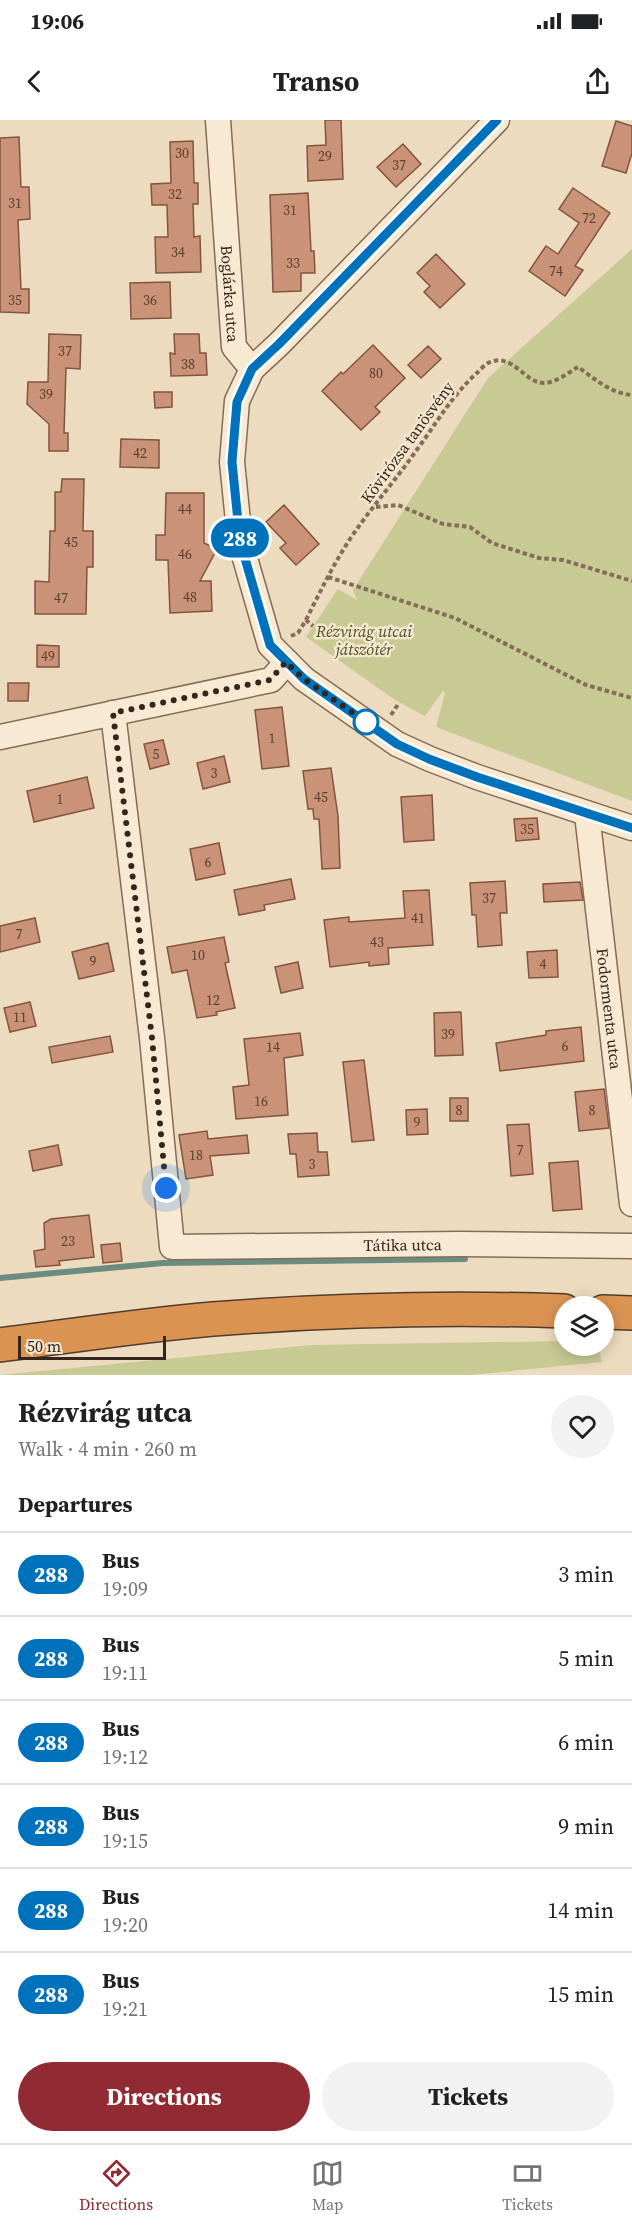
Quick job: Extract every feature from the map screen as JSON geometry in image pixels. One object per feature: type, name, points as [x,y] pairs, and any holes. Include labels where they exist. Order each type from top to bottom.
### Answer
[{"type":"highway","points":[[0,1345],[210,1319],[306,1313],[404,1309],[554,1311]]},
{"type":"highway","points":[[614,1313],[632,1314]]},
{"type":"street","name":"Boglárka utca","points":[[218,120],[234,347],[252,369]]},
{"type":"street","points":[[497,120],[252,369],[237,402],[232,462],[240,541],[270,645],[304,679],[397,744],[467,773],[632,828]]},
{"type":"street","points":[[0,737],[270,680],[286,662]]},
{"type":"street","name":"Tátika utca","points":[[113,713],[152,1038],[172,1247],[460,1244],[632,1246]]},
{"type":"street","name":"Fodormenta utca","points":[[587,814],[632,1204]]},
{"type":"path","name":"Kövirózsa tanösvény","points":[[306,620],[351,538],[464,384],[488,363],[502,361],[512,363],[532,380],[543,383],[557,380],[578,367],[608,389],[616,393],[632,395]]},
{"type":"path","points":[[375,507],[398,506],[444,524],[470,527],[492,543],[539,558],[562,560],[632,581]]},
{"type":"path","points":[[328,577],[455,618],[586,685],[632,698]]},
{"type":"path","points":[[270,645],[298,633],[306,620],[313,626]]},
{"type":"green space","name":"Rézvirág utcai játszótér","points":[[632,249],[632,801],[436,727],[445,693],[443,691],[425,716],[395,700],[306,637],[338,589],[357,600],[353,590],[488,378]]},
{"type":"green space","points":[[554,1341],[554,1356],[600,1356],[602,1362],[471,1375],[0,1375],[311,1345]]},
{"type":"building","points":[[325,120],[341,120],[343,179],[308,181],[307,146],[326,145]]},
{"type":"building","points":[[616,121],[632,126],[632,153],[626,173],[602,166]]},
{"type":"building","points":[[19,137],[21,187],[29,187],[30,219],[18,220],[21,289],[29,289],[29,313],[0,312],[0,138]]},
{"type":"building","points":[[193,141],[194,183],[198,183],[198,204],[193,204],[194,237],[200,236],[201,272],[156,273],[155,237],[168,237],[167,205],[152,205],[151,184],[171,183],[170,142]]},
{"type":"building","points":[[403,144],[421,164],[396,187],[377,167]]},
{"type":"building","points":[[573,188],[610,213],[575,266],[583,270],[565,296],[529,271],[546,246],[558,254],[579,223],[559,209]]},
{"type":"building","points":[[308,193],[311,251],[314,251],[315,273],[301,273],[301,291],[273,292],[270,195]]},
{"type":"building","points":[[436,254],[465,284],[440,308],[424,292],[430,286],[417,273]]},
{"type":"building","points":[[170,282],[171,318],[131,319],[130,283]]},
{"type":"building","points":[[49,334],[81,335],[80,369],[66,368],[64,433],[68,433],[68,451],[49,451],[49,424],[27,404],[28,382],[48,382]]},
{"type":"building","points":[[174,334],[199,334],[200,353],[206,353],[207,375],[171,376],[170,353],[175,354]]},
{"type":"building","points":[[373,345],[405,378],[375,407],[380,412],[361,430],[322,391]]},
{"type":"building","points":[[428,346],[441,359],[421,378],[408,365]]},
{"type":"building","points":[[154,392],[172,392],[172,407],[155,408]]},
{"type":"building","points":[[121,439],[159,440],[159,468],[120,467]]},
{"type":"building","points":[[62,479],[84,479],[83,531],[93,531],[93,567],[87,567],[86,614],[35,614],[35,581],[49,582],[50,531],[55,531],[55,492],[61,492]]},
{"type":"building","points":[[166,493],[204,493],[204,543],[217,549],[200,581],[211,581],[212,611],[170,613],[168,560],[156,560],[156,535],[165,535]]},
{"type":"building","points":[[284,505],[319,544],[296,565],[280,548],[286,543],[266,522]]},
{"type":"building","points":[[37,645],[59,646],[59,667],[37,667]]},
{"type":"building","points":[[8,683],[29,683],[28,701],[8,701]]},
{"type":"building","points":[[282,707],[289,766],[262,769],[255,710]]},
{"type":"building","points":[[163,740],[169,764],[150,769],[144,744]]},
{"type":"building","points":[[224,756],[230,782],[203,789],[197,763]]},
{"type":"building","points":[[331,768],[338,816],[340,868],[322,869],[319,819],[314,819],[313,809],[308,809],[303,771]]},
{"type":"building","points":[[87,777],[94,808],[34,822],[27,791]]},
{"type":"building","points":[[432,795],[434,840],[404,842],[401,797]]},
{"type":"building","points":[[537,818],[539,839],[516,841],[514,819]]},
{"type":"building","points":[[219,843],[225,874],[196,880],[190,849]]},
{"type":"building","points":[[291,879],[295,899],[264,905],[265,910],[239,915],[234,890]]},
{"type":"building","points":[[505,881],[507,913],[500,913],[502,945],[478,947],[476,915],[472,915],[470,883]]},
{"type":"building","points":[[580,882],[583,900],[544,902],[543,884]]},
{"type":"building","points":[[429,890],[433,945],[388,948],[389,964],[369,966],[369,962],[330,967],[324,920],[349,917],[349,922],[405,918],[403,891]]},
{"type":"building","points":[[35,918],[40,942],[0,952],[0,926]]},
{"type":"building","points":[[224,937],[229,962],[225,963],[235,1008],[216,1012],[217,1015],[197,1018],[187,970],[172,973],[167,947]]},
{"type":"building","points":[[108,943],[114,971],[79,979],[72,952]]},
{"type":"building","points":[[557,950],[558,977],[529,978],[527,952]]},
{"type":"building","points":[[298,962],[303,988],[281,993],[275,967]]},
{"type":"building","points":[[30,1002],[36,1026],[10,1032],[4,1008]]},
{"type":"building","points":[[461,1012],[463,1055],[435,1056],[434,1013]]},
{"type":"building","points":[[581,1027],[584,1061],[500,1071],[496,1043],[546,1035],[546,1031]]},
{"type":"building","points":[[300,1033],[303,1055],[284,1058],[288,1115],[236,1119],[233,1087],[249,1085],[244,1039]]},
{"type":"building","points":[[110,1036],[113,1052],[52,1063],[49,1047]]},
{"type":"building","points":[[364,1060],[374,1140],[352,1142],[343,1062]]},
{"type":"building","points":[[604,1089],[609,1128],[579,1131],[575,1092]]},
{"type":"building","points":[[450,1098],[468,1098],[468,1121],[450,1121]]},
{"type":"building","points":[[427,1109],[428,1134],[407,1135],[406,1110]]},
{"type":"building","points":[[529,1124],[533,1174],[511,1176],[507,1125]]},
{"type":"building","points":[[207,1131],[208,1139],[247,1135],[249,1153],[210,1156],[213,1175],[186,1179],[179,1135]]},
{"type":"building","points":[[317,1133],[318,1152],[327,1152],[329,1175],[298,1177],[296,1154],[290,1154],[288,1134]]},
{"type":"building","points":[[58,1145],[62,1165],[33,1171],[29,1151]]},
{"type":"building","points":[[578,1161],[582,1209],[553,1211],[549,1163]]},
{"type":"building","points":[[89,1215],[94,1257],[59,1261],[60,1265],[36,1267],[34,1251],[45,1249],[44,1223],[51,1219]]},
{"type":"building","points":[[120,1243],[122,1261],[103,1263],[101,1245]]},
{"type":"waterway","points":[[0,1278],[163,1263],[465,1259]]},
{"type":"bus line","name":"288","points":[[497,120],[252,369],[237,402],[232,462],[240,541],[270,645],[304,679],[397,744],[429,759],[632,828]]},
{"type":"route","points":[[166,1188],[152,1038],[113,713],[270,680],[286,662],[304,679],[366,722]]}]
